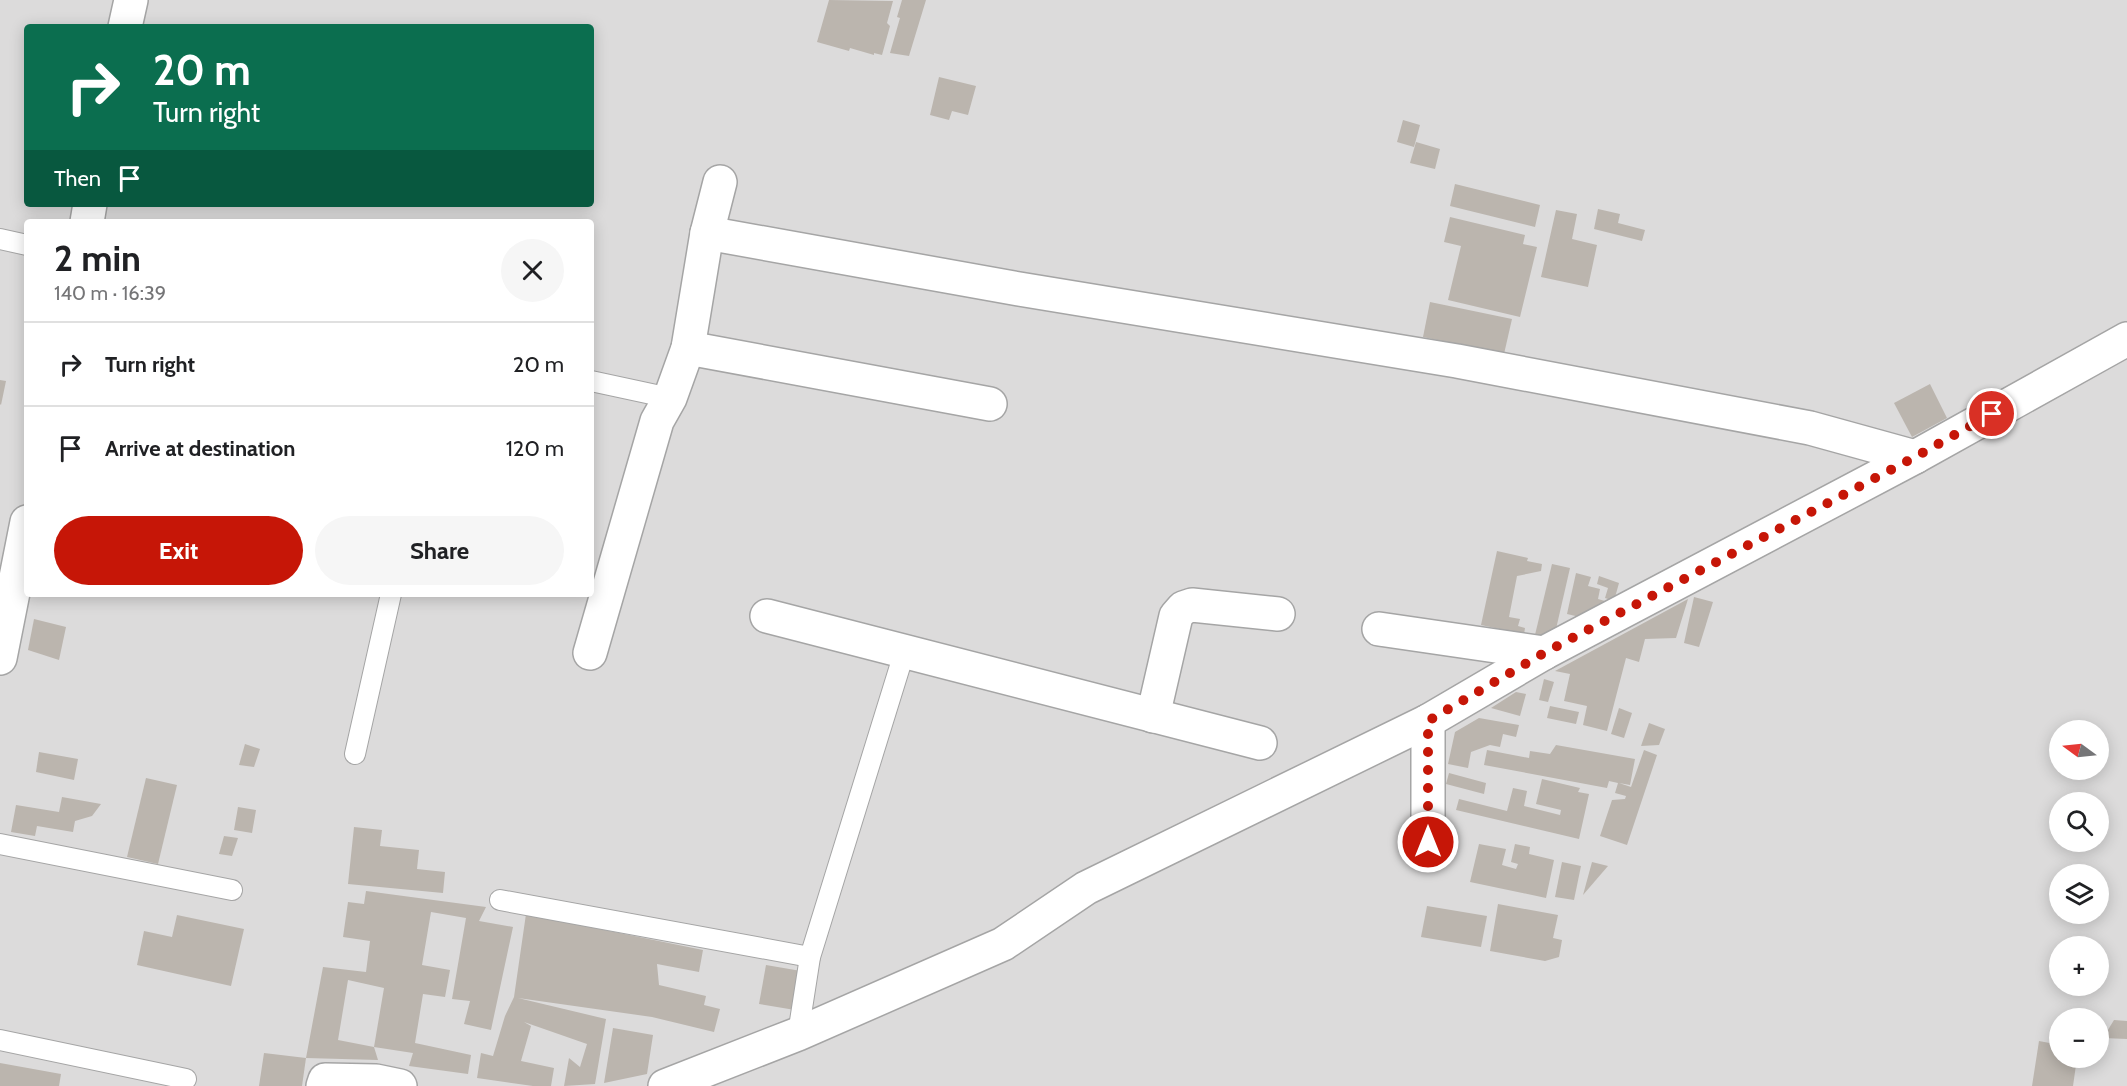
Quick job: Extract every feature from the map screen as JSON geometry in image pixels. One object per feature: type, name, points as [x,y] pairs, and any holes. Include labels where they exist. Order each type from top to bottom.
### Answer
[{"type":"street","points":[[126,24],[131,0]]},
{"type":"street","points":[[590,653],[657,421],[670,398],[688,348],[707,233],[720,182]]},
{"type":"street","points":[[707,233],[1019,289],[1456,361],[1810,428],[1915,457]]},
{"type":"street","points":[[665,1086],[798,1034],[1003,944],[1086,888],[1428,721],[1544,653],[1915,457],[2127,339]]},
{"type":"street","points":[[688,348],[990,404]]},
{"type":"street","points":[[0,658],[24,537]]},
{"type":"street","points":[[1153,716],[1176,616],[1183,608],[1192,605],[1278,614]]},
{"type":"street","points":[[767,616],[1260,743]]},
{"type":"street","points":[[1379,629],[1544,653]]},
{"type":"street","points":[[1428,721],[1428,842]]},
{"type":"street","points":[[323,1086],[325,1080],[376,1081],[400,1086]]},
{"type":"lane","points":[[0,238],[24,244]]},
{"type":"lane","points":[[594,382],[670,398]]},
{"type":"lane","points":[[355,754],[390,597]]},
{"type":"lane","points":[[798,1034],[810,957],[905,650]]},
{"type":"lane","points":[[0,844],[232,890]]},
{"type":"lane","points":[[500,900],[810,957]]},
{"type":"lane","points":[[0,1040],[186,1079]]},
{"type":"shaded area","points":[[0,0],[2127,0],[2127,1086],[0,1086]]},
{"type":"building","points":[[829,0],[893,1],[887,23],[890,26],[882,55],[850,48],[849,51],[817,42]]},
{"type":"building","points":[[902,0],[926,0],[909,56],[890,53],[900,18],[897,17]]},
{"type":"building","points":[[939,77],[976,86],[968,115],[952,111],[949,120],[930,115]]},
{"type":"building","points":[[1403,120],[1420,125],[1414,147],[1397,142]]},
{"type":"building","points":[[1416,142],[1440,149],[1435,169],[1410,163]]},
{"type":"building","points":[[1455,184],[1540,205],[1535,227],[1450,206]]},
{"type":"building","points":[[1598,209],[1620,214],[1618,223],[1645,230],[1642,241],[1594,229]]},
{"type":"building","points":[[1556,210],[1577,214],[1572,239],[1597,245],[1588,287],[1541,277]]},
{"type":"building","points":[[1450,217],[1525,235],[1523,244],[1537,247],[1520,317],[1448,300],[1461,246],[1444,242]]},
{"type":"building","points":[[1430,302],[1512,319],[1504,354],[1423,337]]},
{"type":"building","points":[[0,380],[6,381],[1,405],[0,404]]},
{"type":"building","points":[[1930,384],[1947,418],[1912,437],[1894,403]]},
{"type":"building","points":[[1497,551],[1528,558],[1527,561],[1542,564],[1541,571],[1517,576],[1509,617],[1520,619],[1518,626],[1525,628],[1523,641],[1518,633],[1481,625]]},
{"type":"building","points":[[1552,564],[1570,568],[1556,629],[1534,639]]},
{"type":"building","points":[[1576,573],[1591,577],[1588,586],[1600,589],[1598,599],[1605,601],[1584,618],[1567,614]]},
{"type":"building","points":[[1599,576],[1619,583],[1614,601],[1605,598],[1608,588],[1597,584]]},
{"type":"building","points":[[1694,597],[1713,602],[1699,647],[1684,643]]},
{"type":"building","points":[[1688,599],[1676,638],[1645,639],[1639,662],[1626,658],[1607,731],[1583,725],[1587,706],[1564,701],[1570,674],[1555,671]]},
{"type":"building","points":[[34,619],[66,627],[59,660],[28,650]]},
{"type":"building","points":[[1544,679],[1554,682],[1548,702],[1539,700]]},
{"type":"building","points":[[1516,692],[1526,694],[1520,716],[1491,708]]},
{"type":"building","points":[[1550,706],[1579,712],[1576,724],[1547,718]]},
{"type":"building","points":[[1619,708],[1632,713],[1624,738],[1611,734]]},
{"type":"building","points":[[1479,718],[1519,725],[1516,737],[1503,734],[1500,747],[1490,745],[1471,752],[1468,768],[1448,764],[1455,732]]},
{"type":"building","points":[[1649,723],[1665,729],[1659,745],[1641,746]]},
{"type":"building","points":[[245,744],[260,749],[254,767],[239,765]]},
{"type":"building","points":[[1556,745],[1635,759],[1630,785],[1619,783],[1631,787],[1644,750],[1657,755],[1627,845],[1600,836],[1612,800],[1625,799],[1626,796],[1615,793],[1618,783],[1609,781],[1607,788],[1484,765],[1487,750],[1529,758],[1530,751],[1550,754]]},
{"type":"building","points":[[39,752],[78,759],[74,780],[36,772]]},
{"type":"building","points":[[1449,773],[1486,783],[1484,794],[1446,784]]},
{"type":"building","points":[[146,778],[177,785],[158,864],[127,857]]},
{"type":"building","points":[[1542,779],[1580,788],[1578,792],[1589,794],[1579,839],[1456,810],[1459,799],[1507,811],[1513,788],[1527,791],[1524,806],[1560,815],[1561,810],[1536,804]]},
{"type":"building","points":[[62,797],[101,804],[92,816],[75,821],[73,832],[37,826],[35,836],[11,832],[16,805],[59,812]]},
{"type":"building","points":[[238,807],[256,810],[252,833],[234,830]]},
{"type":"building","points":[[354,827],[382,830],[380,846],[419,850],[417,869],[445,872],[443,893],[348,884]]},
{"type":"building","points":[[224,836],[238,838],[232,856],[219,854]]},
{"type":"building","points":[[1479,844],[1506,849],[1502,865],[1516,869],[1518,864],[1511,862],[1515,844],[1530,847],[1529,854],[1554,860],[1546,898],[1470,882]]},
{"type":"building","points":[[1562,862],[1581,866],[1574,900],[1555,897]]},
{"type":"building","points":[[1592,862],[1608,866],[1583,895]]},
{"type":"building","points":[[366,891],[486,907],[479,921],[513,927],[491,1030],[464,1024],[470,1001],[452,999],[466,918],[431,912],[422,965],[450,970],[445,997],[423,994],[415,1043],[471,1055],[468,1074],[409,1066],[413,1053],[374,1047],[378,1060],[306,1058],[323,967],[366,972],[370,941],[343,937],[348,902],[364,904]],"holes":[[[348,980],[384,988],[374,1047],[338,1040]]]},
{"type":"building","points":[[1498,904],[1558,915],[1553,938],[1562,940],[1559,957],[1545,961],[1490,951]]},
{"type":"building","points":[[1427,906],[1487,916],[1481,947],[1421,937]]},
{"type":"building","points":[[526,914],[703,950],[699,972],[657,964],[659,985],[706,996],[704,1005],[720,1009],[714,1032],[652,1017],[518,998],[606,1019],[595,1084],[564,1086],[569,1058],[580,1067],[587,1044],[524,1022],[531,1026],[521,1061],[554,1068],[551,1086],[533,1086],[477,1078],[481,1053],[493,1056],[505,1016],[514,997]]},
{"type":"building","points":[[177,915],[244,929],[231,986],[137,965],[144,931],[172,937]]},
{"type":"building","points":[[766,965],[801,971],[795,1010],[759,1004]]},
{"type":"building","points":[[2114,1020],[2127,1021],[2127,1039],[2109,1038],[2109,1028]]},
{"type":"building","points":[[613,1028],[653,1035],[647,1074],[604,1083]]},
{"type":"building","points":[[2039,1041],[2049,1043],[2049,1068],[2076,1068],[2073,1086],[2032,1086]]},
{"type":"building","points":[[264,1053],[306,1058],[302,1086],[259,1086]]},
{"type":"building","points":[[0,1063],[61,1074],[59,1086],[0,1086]]},
{"type":"route","points":[[1428,842],[1428,721],[1544,653],[1992,414]]}]
